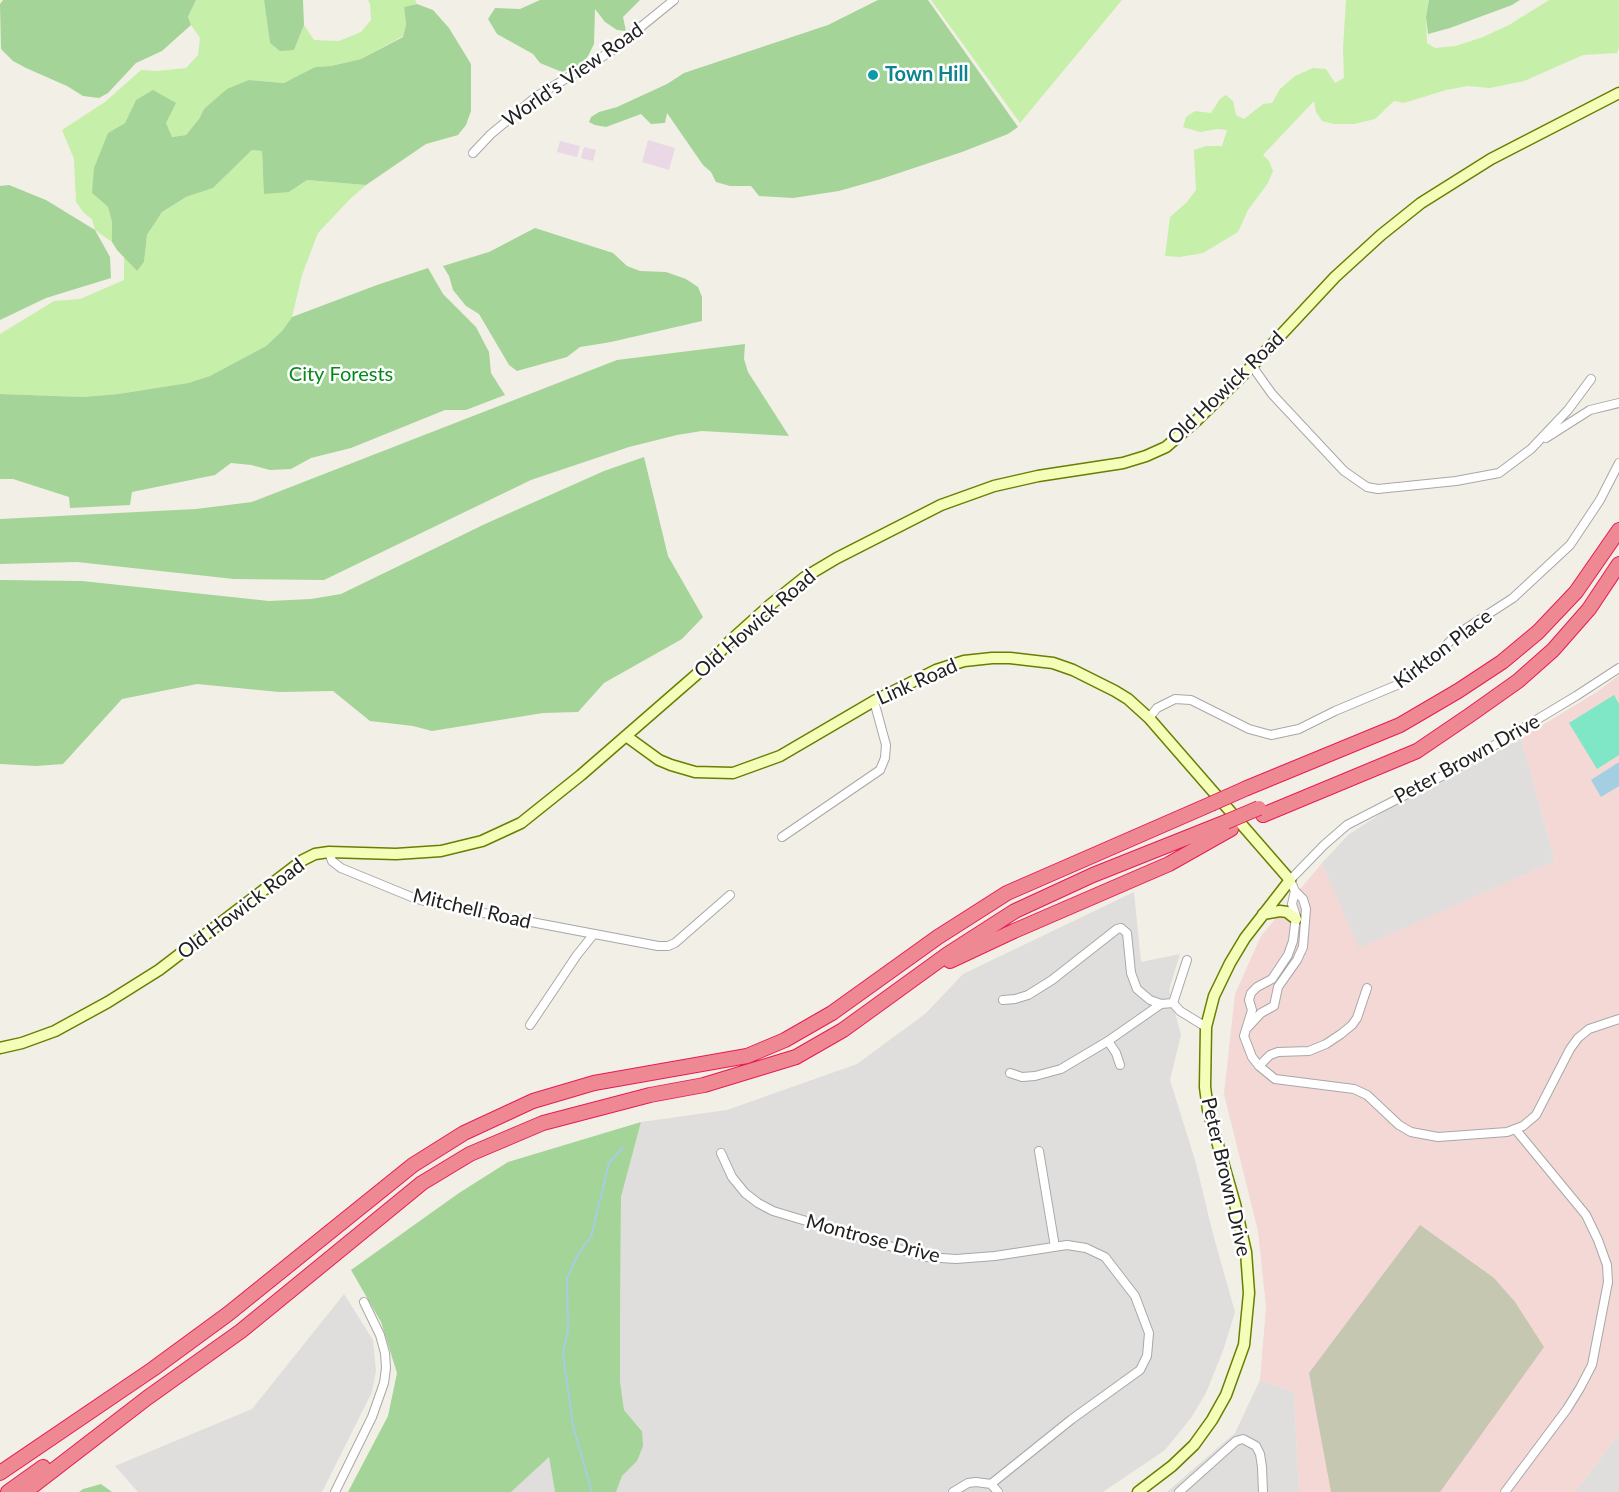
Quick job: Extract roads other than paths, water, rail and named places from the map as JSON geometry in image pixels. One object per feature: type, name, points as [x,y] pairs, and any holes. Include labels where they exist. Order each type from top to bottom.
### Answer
[{"type":"highway","points":[[0,1473],[153,1369],[228,1314],[413,1165],[464,1133],[533,1101],[594,1083],[747,1056],[785,1040],[832,1013],[938,937],[1007,893],[1246,788],[1400,725],[1502,662],[1538,632],[1576,592],[1619,530]]},
{"type":"highway","points":[[8,1492],[107,1426],[241,1331],[422,1183],[470,1154],[543,1123],[650,1095],[704,1085],[796,1057],[843,1030],[948,954],[1015,911],[1093,875],[1228,825],[1418,745],[1470,715],[1518,681],[1553,650],[1589,609],[1619,564]]},
{"type":"highway","points":[[898,990],[945,963],[1004,935],[1169,864],[1228,825]]},
{"type":"highway","points":[[25,1492],[107,1426]]},
{"type":"main road","name":"Old Howick Road","points":[[0,1048],[42,1036],[108,1002],[159,970],[303,860],[315,854],[329,852],[396,854],[462,848],[482,842],[521,823],[581,775],[712,661],[730,641],[770,605],[820,567],[941,505],[994,486],[1038,476],[1123,463],[1156,452],[1178,437],[1252,366],[1335,277],[1381,235],[1421,203],[1491,159],[1619,93]]},
{"type":"main road","name":"Link Road","points":[[626,736],[659,760],[671,765],[695,772],[733,773],[780,756],[874,701],[924,675],[964,661],[1010,658],[1053,663],[1073,670],[1128,699],[1149,718],[1290,880]]},
{"type":"main road","name":"Peter Brown Drive","points":[[1138,1492],[1172,1466],[1194,1445],[1226,1395],[1244,1345],[1249,1293],[1246,1252],[1208,1110],[1205,1087],[1206,1027],[1214,996],[1230,963],[1245,938],[1290,880]]},
{"type":"main road","points":[[1263,914],[1287,912],[1296,919]]},
{"type":"street","name":"World's View Road","points":[[473,153],[491,134],[537,96],[610,52],[674,0]]},
{"type":"street","points":[[1252,366],[1272,394],[1344,471],[1367,487],[1378,489],[1499,473],[1590,410],[1619,403]]},
{"type":"street","points":[[1531,449],[1568,410],[1591,379]]},
{"type":"street","name":"Kirkton Place","points":[[1149,718],[1166,702],[1183,699],[1200,704],[1249,729],[1271,735],[1299,729],[1335,711],[1397,686],[1430,662],[1464,629],[1513,598],[1570,545],[1600,500],[1619,463]]},
{"type":"street","name":"Peter Brown Drive","points":[[1290,880],[1347,825],[1450,772],[1619,668]]},
{"type":"street","points":[[782,837],[880,770],[885,758],[886,745],[874,701]]},
{"type":"street","name":"Mitchell Road","points":[[329,852],[332,861],[340,868],[414,898],[458,910],[593,935],[668,946],[675,943],[730,895]]},
{"type":"street","points":[[1246,1029],[1261,1013],[1272,1009],[1278,987],[1293,967],[1303,946],[1306,909],[1303,899],[1295,891],[1290,880]]},
{"type":"street","points":[[1295,891],[1292,904],[1296,929],[1288,955],[1272,979],[1251,993],[1249,1000],[1252,1010],[1244,1036],[1246,1046],[1259,1066],[1270,1075],[1283,1081],[1353,1089],[1367,1095],[1399,1125],[1411,1132],[1424,1136],[1484,1134],[1516,1130],[1536,1115],[1578,1038],[1588,1029],[1619,1019]]},
{"type":"street","points":[[1003,999],[1015,999],[1028,995],[1052,980],[1121,928],[1127,933],[1131,973],[1137,989],[1150,1000],[1161,1004],[1173,1003]]},
{"type":"street","points":[[530,1025],[593,935]]},
{"type":"street","points":[[1173,1003],[1187,960]]},
{"type":"street","points":[[1259,1066],[1270,1055],[1278,1052],[1309,1051],[1341,1034],[1357,1018],[1367,988]]},
{"type":"street","points":[[1173,1003],[1180,1011],[1206,1027]]},
{"type":"street","points":[[1010,1073],[1022,1077],[1035,1077],[1053,1072],[1108,1041],[1161,1004]]},
{"type":"street","points":[[1108,1041],[1120,1065]]},
{"type":"street","points":[[1505,1492],[1580,1388],[1592,1365],[1608,1282],[1607,1265],[1586,1215],[1516,1130]]},
{"type":"street","points":[[1039,1151],[1055,1247]]},
{"type":"street","name":"Montrose Drive","points":[[721,1153],[732,1177],[745,1193],[773,1211],[926,1257],[956,1259],[995,1256],[1077,1245],[1096,1251],[1105,1257],[1135,1296],[1149,1333],[1147,1356],[1140,1370],[1072,1419],[991,1484]]},
{"type":"street","points":[[335,1492],[380,1400],[384,1383],[386,1368],[383,1344],[364,1302]]},
{"type":"street","points":[[1179,1492],[1236,1441],[1243,1439],[1256,1446],[1260,1454],[1263,1492]]},
{"type":"street","points":[[952,1492],[968,1483],[976,1482],[991,1484],[998,1492]]},
{"type":"water","points":[[1619,762],[1619,786],[1601,797],[1591,780]]},
{"type":"waterway","points":[[592,1492],[573,1426],[563,1354],[568,1329],[567,1278],[578,1254],[591,1237],[609,1163],[623,1147]]},
{"type":"place","name":"Town Hill","points":[[873,75]]},
{"type":"park label","name":"City Forests","points":[[341,375]]}]
